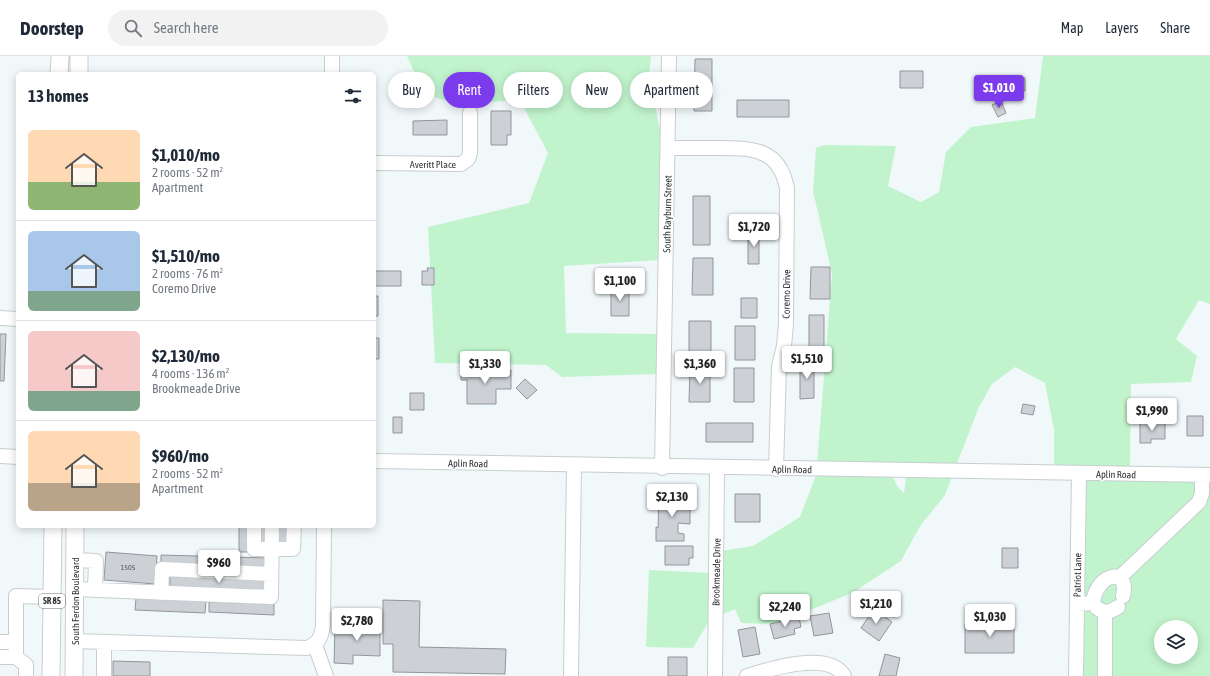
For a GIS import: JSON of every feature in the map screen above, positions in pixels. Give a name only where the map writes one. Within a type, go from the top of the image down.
[{"type":"main road","points":[[60,56],[60,72]]},
{"type":"main road","points":[[79,56],[79,72]]},
{"type":"main road","name":"SR 85","points":[[52,676],[53,528]]},
{"type":"main road","name":"South Ferdon Boulevard","points":[[74,676],[75,528]]},
{"type":"street","points":[[332,56],[332,72]]},
{"type":"street","name":"South Rayburn Street","points":[[662,468],[669,56]]},
{"type":"street","name":"Averitt Place","points":[[376,163],[451,165],[464,163],[468,159],[470,153],[470,113]]},
{"type":"street","name":"Coremo Drive","points":[[668,148],[753,149],[772,158],[778,164],[785,178],[787,188],[786,324],[784,346],[779,366],[776,469]]},
{"type":"street","points":[[0,318],[16,319]]},
{"type":"street","points":[[0,456],[16,457]]},
{"type":"street","name":"Aplin Road","points":[[376,461],[662,468],[1206,475]]},
{"type":"street","points":[[571,676],[574,466]]},
{"type":"street","name":"Brookmeade Drive","points":[[715,676],[717,468]]},
{"type":"street","name":"Patriot Lane","points":[[1076,676],[1079,473]]},
{"type":"street","points":[[1119,578],[1199,502],[1206,475]]},
{"type":"street","points":[[254,528],[254,549],[271,549],[293,549],[294,528]]},
{"type":"street","points":[[75,589],[271,597],[272,528]]},
{"type":"street","points":[[75,641],[311,647],[321,636],[323,626],[324,528]]},
{"type":"street","points":[[75,560],[96,561],[95,590]]},
{"type":"street","points":[[162,593],[162,570],[271,574]]},
{"type":"street","points":[[1093,603],[1098,587],[1104,580],[1111,576],[1119,578],[1125,587],[1116,605],[1105,676]]},
{"type":"street","points":[[16,657],[16,596],[52,597]]},
{"type":"street","points":[[1077,604],[1093,603]]},
{"type":"street","points":[[1093,603],[1098,610],[1116,605]]},
{"type":"street","points":[[0,642],[16,642]]},
{"type":"street","points":[[104,642],[104,676]]},
{"type":"street","points":[[311,647],[326,676]]},
{"type":"street","points":[[0,657],[16,657],[26,665],[26,676]]},
{"type":"street","points":[[747,676],[797,664],[828,664],[840,670],[844,676]]},
{"type":"green space","points":[[407,56],[651,56],[649,72],[630,72],[630,108],[656,108],[661,135],[660,260],[564,266],[566,333],[658,334],[657,374],[562,377],[546,365],[435,363],[428,227],[529,203],[548,153],[524,108],[563,108],[563,72],[503,72],[503,101],[495,102],[495,72],[443,72],[443,100],[435,97],[435,72],[415,72]]},
{"type":"green space","points":[[1043,56],[1210,56],[1210,304],[1199,300],[1176,339],[1197,356],[1191,382],[1131,384],[1130,468],[1054,467],[1054,430],[1045,383],[1015,367],[992,384],[979,407],[956,466],[817,464],[832,274],[813,191],[816,148],[824,145],[896,146],[888,186],[921,202],[939,192],[946,152],[971,127],[1035,118]]},
{"type":"green space","points":[[816,475],[893,477],[897,486],[904,493],[906,477],[952,477],[945,495],[920,526],[901,561],[852,593],[776,624],[741,623],[735,609],[721,615],[721,551],[753,546],[800,517]]},
{"type":"green space","points":[[1084,479],[1210,481],[1210,676],[1081,676]]},
{"type":"green space","points":[[649,570],[711,573],[709,621],[693,648],[646,647]]},
{"type":"building","points":[[695,59],[712,59],[712,72],[695,72]]},
{"type":"building","points":[[900,71],[923,71],[923,88],[900,88]]},
{"type":"building","points":[[996,78],[1025,78],[1025,91],[996,91]]},
{"type":"building","points":[[737,100],[789,100],[789,117],[737,117]]},
{"type":"building","points":[[1001,101],[1006,113],[998,117],[992,105]]},
{"type":"building","points":[[694,108],[712,108],[712,111],[694,111]]},
{"type":"building","points":[[491,111],[511,111],[511,135],[507,135],[507,145],[491,145]]},
{"type":"building","points":[[447,120],[447,135],[413,135],[413,121]]},
{"type":"building","points":[[693,196],[710,196],[710,245],[693,245]]},
{"type":"building","points":[[748,233],[759,233],[759,264],[748,264]]},
{"type":"building","points":[[693,258],[713,258],[713,295],[692,295]]},
{"type":"building","points":[[811,267],[830,267],[830,299],[810,299]]},
{"type":"building","points":[[427,268],[434,268],[434,285],[422,285],[422,271],[428,271]]},
{"type":"building","points":[[376,271],[401,271],[401,286],[376,286]]},
{"type":"building","points":[[611,288],[629,288],[629,316],[611,316]]},
{"type":"building","points":[[376,296],[378,296],[378,316],[376,316]]},
{"type":"building","points":[[741,298],[757,298],[757,318],[741,318]]},
{"type":"building","points":[[809,315],[824,315],[824,350],[809,350]]},
{"type":"building","points":[[689,321],[711,321],[711,355],[689,355]]},
{"type":"building","points":[[735,326],[755,326],[755,360],[735,360]]},
{"type":"building","points":[[0,334],[6,334],[4,381],[0,381]]},
{"type":"building","points":[[376,338],[379,338],[379,359],[376,359]]},
{"type":"building","points":[[800,362],[814,362],[814,398],[800,399]]},
{"type":"building","points":[[690,368],[710,369],[710,402],[689,402]]},
{"type":"building","points":[[734,368],[754,368],[754,402],[734,402]]},
{"type":"building","points":[[461,370],[511,370],[511,389],[496,389],[496,404],[467,404],[467,380],[461,380]]},
{"type":"building","points":[[525,379],[537,390],[527,399],[516,388]]},
{"type":"building","points":[[410,393],[424,393],[424,410],[410,410]]},
{"type":"building","points":[[1023,404],[1035,406],[1033,415],[1021,413]]},
{"type":"building","points":[[1187,416],[1203,416],[1203,436],[1187,436]]},
{"type":"building","points":[[393,417],[402,417],[402,433],[393,433]]},
{"type":"building","points":[[706,423],[753,423],[753,442],[706,442]]},
{"type":"building","points":[[1140,423],[1165,423],[1165,439],[1151,439],[1151,443],[1140,443]]},
{"type":"building","points":[[735,494],[760,494],[760,522],[735,522]]},
{"type":"building","points":[[659,495],[686,496],[685,509],[690,509],[690,524],[678,523],[678,533],[684,534],[684,541],[656,541]]},
{"type":"building","points":[[239,528],[250,528],[250,552],[239,552]]},
{"type":"building","points":[[258,528],[268,528],[269,544],[258,544]]},
{"type":"building","points":[[277,528],[291,528],[291,543],[277,543]]},
{"type":"building","points":[[665,546],[693,546],[693,558],[689,558],[689,565],[665,565]]},
{"type":"building","points":[[1002,548],[1018,548],[1018,568],[1002,568]]},
{"type":"building","points":[[106,552],[157,556],[155,584],[104,580]]},
{"type":"building","points":[[161,555],[267,558],[266,569],[161,566]]},
{"type":"building","points":[[170,576],[268,579],[268,593],[170,590]]},
{"type":"building","points":[[136,598],[206,601],[205,613],[135,610]]},
{"type":"building","points":[[383,600],[420,601],[419,647],[506,649],[505,674],[393,672],[393,644],[383,644]]},
{"type":"building","points":[[209,602],[274,604],[274,615],[209,612]]},
{"type":"building","points":[[874,609],[892,622],[879,641],[861,628]]},
{"type":"building","points":[[829,613],[833,633],[814,636],[810,616]]},
{"type":"building","points":[[799,617],[801,627],[794,629],[795,634],[774,639],[770,624]]},
{"type":"building","points":[[364,621],[380,622],[380,656],[353,655],[353,664],[334,663],[335,626],[364,627]]},
{"type":"building","points":[[965,624],[1014,624],[1014,653],[965,653]]},
{"type":"building","points":[[755,627],[760,654],[743,657],[738,630]]},
{"type":"building","points":[[885,654],[900,658],[896,676],[879,676]]},
{"type":"building","points":[[668,657],[687,657],[687,676],[668,676]]},
{"type":"building","points":[[113,661],[150,662],[150,676],[113,676]]}]
